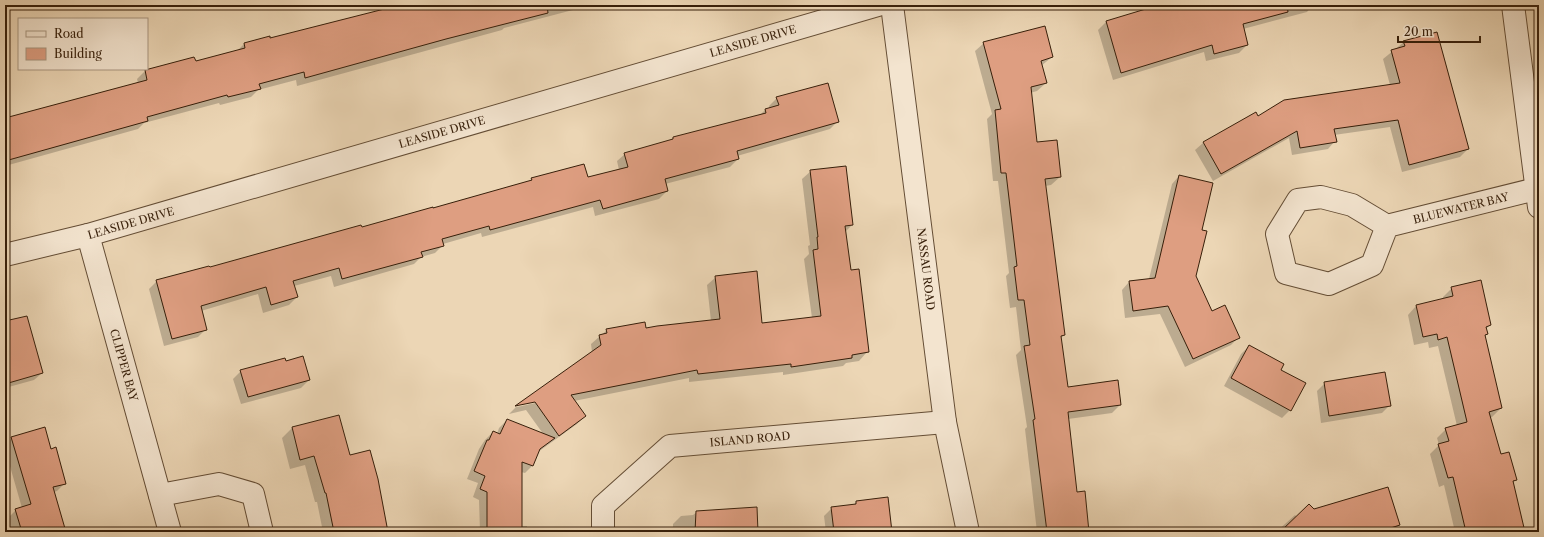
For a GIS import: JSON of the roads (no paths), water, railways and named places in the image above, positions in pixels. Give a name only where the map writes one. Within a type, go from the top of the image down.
[{"type":"street","name":"LEASIDE DRIVE","points":[[5,255],[88,235],[878,5]]},
{"type":"street","name":"NASSAU ROAD","points":[[892,5],[945,422],[968,532]]},
{"type":"street","points":[[1513,5],[1537,198]]},
{"type":"street","points":[[1321,197],[1352,205],[1386,226],[1372,265],[1329,284],[1286,273],[1277,234],[1298,200],[1321,197]]},
{"type":"street","name":"BLUEWATER BAY","points":[[1386,226],[1537,198]]},
{"type":"street","name":"CLIPPER BAY","points":[[88,235],[170,532]]},
{"type":"street","name":"ISLAND ROAD","points":[[603,532],[602,506],[670,446],[945,422]]},
{"type":"street","points":[[160,495],[219,484],[254,494],[262,532]]}]
